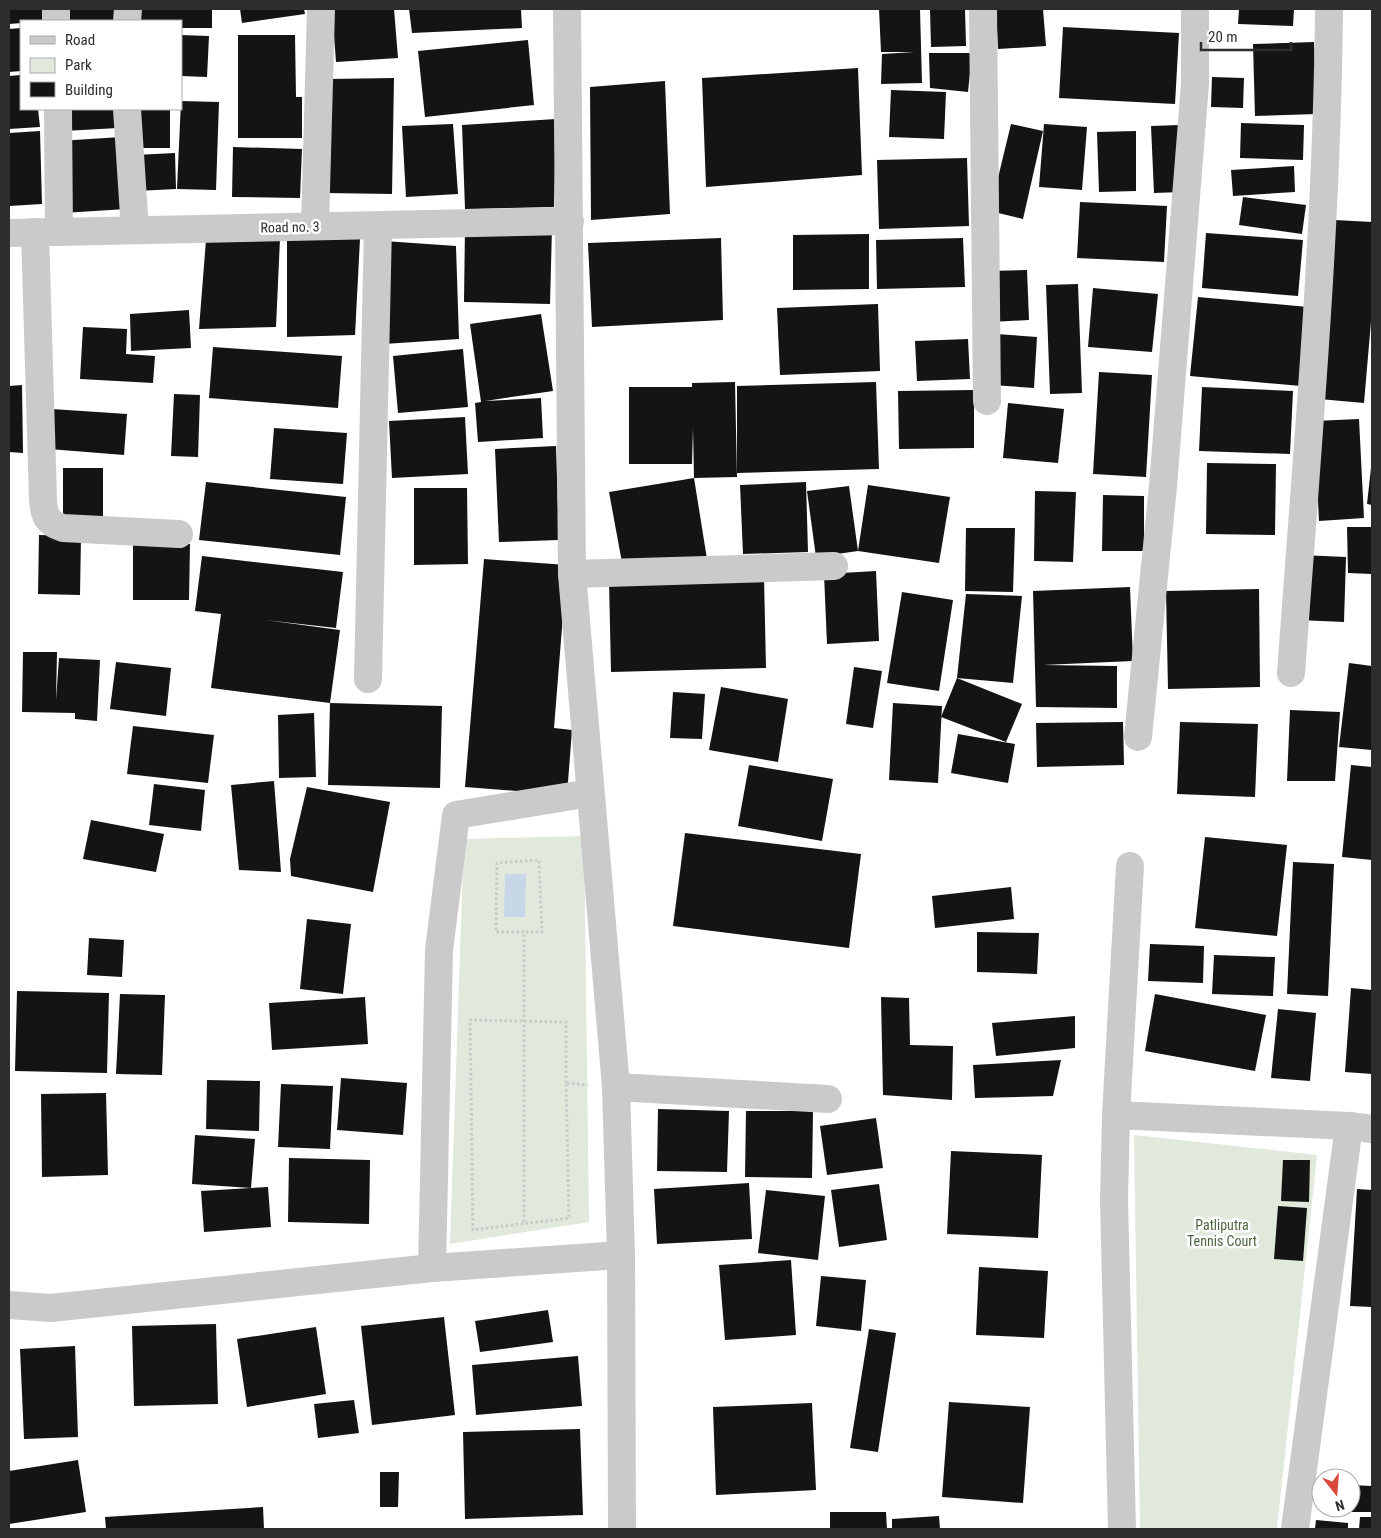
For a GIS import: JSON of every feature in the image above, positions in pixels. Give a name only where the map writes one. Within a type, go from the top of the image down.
[{"type":"street","points":[[315,226],[321,9]]},
{"type":"street","points":[[567,9],[572,574],[616,1087],[621,1255],[622,1529]]},
{"type":"street","points":[[983,9],[987,402]]},
{"type":"street","points":[[1138,737],[1163,486],[1194,103],[1195,9]]},
{"type":"street","points":[[1291,673],[1320,257],[1328,116],[1329,9]]},
{"type":"street","points":[[58,110],[34,232],[43,500],[46,520],[52,525],[63,528],[179,534]]},
{"type":"street","points":[[127,110],[135,230]]},
{"type":"street","name":"Road no. 3","points":[[34,232],[570,221]]},
{"type":"street","points":[[368,679],[378,226]]},
{"type":"street","points":[[572,574],[834,566]]},
{"type":"street","points":[[432,1268],[439,950],[456,815],[590,793]]},
{"type":"street","points":[[1122,1529],[1114,1200],[1116,1115],[1130,866]]},
{"type":"street","points":[[616,1087],[828,1099]]},
{"type":"street","points":[[1116,1115],[1361,1127],[1295,1529]]},
{"type":"street","points":[[9,1306],[51,1308],[432,1268],[621,1255]]},
{"type":"path","points":[[539,860],[542,932],[524,932],[496,932],[497,863],[539,860]]},
{"type":"path","points":[[524,932],[524,1222]]},
{"type":"path","points":[[470,1020],[525,1021],[566,1022],[570,1218],[524,1222],[474,1230],[470,1020]]},
{"type":"path","points":[[566,1083],[616,1087]]},
{"type":"green space","points":[[584,836],[589,1222],[450,1244],[464,839]]},
{"type":"green space","name":"Patliputra Tennis Court","points":[[1134,1135],[1317,1155],[1277,1529],[1140,1529]]},
{"type":"water","points":[[505,874],[526,874],[525,917],[504,917]]},
{"type":"building","points":[[9,9],[46,9],[47,20],[20,20],[20,23],[9,24]]},
{"type":"building","points":[[63,9],[119,9],[118,20],[62,20]]},
{"type":"building","points":[[137,9],[212,9],[212,28],[182,28],[182,20],[137,20]]},
{"type":"building","points":[[240,9],[304,9],[305,14],[242,23]]},
{"type":"building","points":[[332,9],[394,9],[398,58],[336,62]]},
{"type":"building","points":[[409,9],[521,9],[522,28],[412,33]]},
{"type":"building","points":[[879,9],[920,9],[922,83],[881,84],[882,54],[914,52],[881,52]]},
{"type":"building","points":[[930,9],[965,9],[966,46],[931,47]]},
{"type":"building","points":[[996,9],[1043,9],[1046,46],[998,49]]},
{"type":"building","points":[[1239,9],[1294,9],[1293,26],[1238,24]]},
{"type":"building","points":[[1063,27],[1179,33],[1175,104],[1059,98]]},
{"type":"building","points":[[20,28],[20,71],[9,72],[9,29]]},
{"type":"building","points":[[182,35],[209,36],[207,77],[182,76]]},
{"type":"building","points":[[238,35],[295,35],[296,97],[302,97],[302,138],[238,138]]},
{"type":"building","points":[[528,40],[534,105],[425,117],[418,51]]},
{"type":"building","points":[[1314,42],[1317,114],[1255,116],[1253,44]]},
{"type":"building","points":[[929,53],[972,53],[968,92],[930,88]]},
{"type":"building","points":[[858,68],[862,175],[706,187],[702,78]]},
{"type":"building","points":[[20,75],[20,110],[38,110],[40,127],[9,129],[9,76]]},
{"type":"building","points":[[1212,77],[1244,78],[1243,108],[1211,107]]},
{"type":"building","points":[[394,78],[392,194],[326,193],[328,79]]},
{"type":"building","points":[[665,81],[670,214],[591,220],[590,87]]},
{"type":"building","points":[[891,90],[946,92],[944,139],[889,137]]},
{"type":"building","points":[[182,101],[219,102],[216,190],[177,189]]},
{"type":"building","points":[[62,110],[116,110],[118,128],[64,131]]},
{"type":"building","points":[[131,110],[170,110],[170,148],[131,148]]},
{"type":"building","points":[[556,119],[554,207],[465,209],[462,125]]},
{"type":"building","points":[[1241,123],[1304,125],[1303,160],[1240,158]]},
{"type":"building","points":[[453,124],[458,194],[406,197],[402,126]]},
{"type":"building","points":[[1011,124],[1043,131],[1023,219],[990,211]]},
{"type":"building","points":[[1044,124],[1087,127],[1082,190],[1039,187]]},
{"type":"building","points":[[1179,125],[1182,192],[1154,193],[1151,126]]},
{"type":"building","points":[[40,131],[42,204],[9,206],[9,133]]},
{"type":"building","points":[[1136,131],[1136,191],[1099,192],[1097,132]]},
{"type":"building","points":[[121,137],[126,209],[63,213],[59,141]]},
{"type":"building","points":[[233,147],[302,149],[300,198],[232,197]]},
{"type":"building","points":[[175,153],[176,189],[137,191],[135,155]]},
{"type":"building","points":[[967,158],[969,226],[879,229],[877,160]]},
{"type":"building","points":[[1294,166],[1295,192],[1233,196],[1231,170]]},
{"type":"building","points":[[1243,197],[1306,205],[1302,234],[1239,225]]},
{"type":"building","points":[[1080,202],[1167,206],[1164,262],[1077,258]]},
{"type":"building","points":[[1335,220],[1372,222],[1372,310],[1364,403],[1319,399]]},
{"type":"building","points":[[465,227],[552,228],[550,304],[464,302]]},
{"type":"building","points":[[1206,233],[1303,240],[1298,296],[1202,288]]},
{"type":"building","points":[[869,234],[869,289],[793,290],[793,235]]},
{"type":"building","points":[[721,238],[723,320],[592,327],[588,243]]},
{"type":"building","points":[[963,238],[965,287],[877,289],[876,240]]},
{"type":"building","points":[[280,239],[276,327],[199,329],[206,240]]},
{"type":"building","points":[[287,239],[360,239],[355,335],[287,337]]},
{"type":"building","points":[[384,241],[456,246],[459,339],[384,344]]},
{"type":"building","points":[[1027,270],[1029,320],[991,322],[989,271]]},
{"type":"building","points":[[1078,284],[1082,393],[1050,394],[1046,285]]},
{"type":"building","points":[[1093,288],[1158,294],[1152,352],[1088,347]]},
{"type":"building","points":[[1198,297],[1308,307],[1301,386],[1190,376]]},
{"type":"building","points":[[878,304],[880,371],[780,375],[777,308]]},
{"type":"building","points":[[189,310],[191,348],[131,351],[130,314]]},
{"type":"building","points":[[541,314],[553,391],[485,401],[541,398],[543,438],[478,442],[475,403],[481,402],[470,324]]},
{"type":"building","points":[[83,327],[127,329],[126,354],[155,356],[153,383],[80,379]]},
{"type":"building","points":[[996,334],[1037,337],[1034,388],[992,385]]},
{"type":"building","points":[[968,339],[970,379],[917,381],[915,341]]},
{"type":"building","points":[[213,347],[342,356],[338,408],[209,398]]},
{"type":"building","points":[[463,349],[468,407],[398,413],[393,356]]},
{"type":"building","points":[[1099,372],[1152,375],[1146,477],[1093,474]]},
{"type":"building","points":[[735,382],[737,477],[694,478],[693,428],[692,464],[629,464],[629,387],[692,387],[692,383]]},
{"type":"building","points":[[876,382],[879,469],[737,473],[737,386]]},
{"type":"building","points":[[22,385],[23,453],[9,452],[9,386]]},
{"type":"building","points":[[1202,387],[1293,391],[1290,454],[1199,451]]},
{"type":"building","points":[[974,390],[974,448],[899,449],[898,391]]},
{"type":"building","points":[[174,394],[200,395],[198,457],[171,456]]},
{"type":"building","points":[[1008,403],[1064,409],[1058,463],[1003,458]]},
{"type":"building","points":[[52,409],[127,414],[124,455],[49,449]]},
{"type":"building","points":[[465,417],[468,474],[392,478],[389,421]]},
{"type":"building","points":[[1359,419],[1364,518],[1319,521],[1314,421]]},
{"type":"building","points":[[274,428],[347,433],[343,484],[270,479]]},
{"type":"building","points":[[556,446],[559,540],[499,542],[495,449]]},
{"type":"building","points":[[1207,463],[1276,464],[1275,535],[1206,534]]},
{"type":"building","points":[[63,468],[103,468],[103,519],[63,520]]},
{"type":"building","points":[[1372,469],[1372,505],[1367,504]]},
{"type":"building","points":[[694,478],[707,559],[623,568],[609,492]]},
{"type":"building","points":[[206,482],[346,497],[340,555],[199,540]]},
{"type":"building","points":[[806,482],[808,552],[743,554],[740,485]]},
{"type":"building","points":[[868,485],[950,497],[939,563],[858,551]]},
{"type":"building","points":[[849,486],[858,551],[816,557],[807,491]]},
{"type":"building","points":[[414,488],[467,488],[468,564],[414,565]]},
{"type":"building","points":[[1035,491],[1076,492],[1073,562],[1034,561]]},
{"type":"building","points":[[1103,495],[1144,496],[1144,551],[1102,551]]},
{"type":"building","points":[[1347,527],[1372,527],[1372,574],[1348,573]]},
{"type":"building","points":[[966,528],[1015,528],[1013,592],[965,591]]},
{"type":"building","points":[[39,535],[81,536],[80,595],[38,594]]},
{"type":"building","points":[[133,544],[190,544],[189,600],[133,600]]},
{"type":"building","points":[[1301,555],[1346,557],[1344,622],[1298,620]]},
{"type":"building","points":[[202,556],[343,572],[336,628],[265,620],[340,630],[330,703],[211,688],[221,614],[195,611]]},
{"type":"building","points":[[484,559],[567,565],[554,728],[572,730],[567,795],[465,787]]},
{"type":"building","points":[[876,571],[879,641],[827,644],[824,574]]},
{"type":"building","points":[[764,577],[766,668],[611,672],[609,581]]},
{"type":"building","points":[[1130,587],[1133,661],[1043,665],[1117,666],[1117,708],[1036,707],[1033,591]]},
{"type":"building","points":[[1259,589],[1260,687],[1168,689],[1166,591]]},
{"type":"building","points":[[902,592],[953,600],[939,691],[887,683]]},
{"type":"building","points":[[966,594],[1022,596],[1013,683],[957,678]]},
{"type":"building","points":[[23,652],[57,652],[56,700],[59,658],[100,660],[97,721],[75,719],[75,713],[22,712]]},
{"type":"building","points":[[116,662],[171,668],[166,716],[110,709]]},
{"type":"building","points":[[1349,663],[1372,666],[1372,750],[1339,747]]},
{"type":"building","points":[[854,667],[882,671],[873,728],[846,724]]},
{"type":"building","points":[[957,678],[1022,704],[1006,742],[941,717]]},
{"type":"building","points":[[721,687],[788,699],[778,762],[709,750]]},
{"type":"building","points":[[673,692],[705,694],[702,739],[670,738]]},
{"type":"building","points":[[330,703],[442,706],[440,788],[328,785]]},
{"type":"building","points":[[893,703],[942,706],[938,783],[889,780]]},
{"type":"building","points":[[1290,710],[1340,712],[1335,781],[1287,781]]},
{"type":"building","points":[[314,713],[316,777],[279,778],[278,715]]},
{"type":"building","points":[[1123,722],[1124,765],[1037,767],[1036,723]]},
{"type":"building","points":[[1180,722],[1258,724],[1255,797],[1177,794]]},
{"type":"building","points":[[133,726],[214,735],[208,783],[127,774]]},
{"type":"building","points":[[958,734],[1015,744],[1008,783],[951,773]]},
{"type":"building","points":[[749,765],[833,779],[822,841],[738,826]]},
{"type":"building","points":[[1351,765],[1372,767],[1372,860],[1342,857]]},
{"type":"building","points":[[274,781],[281,872],[239,870],[231,785]]},
{"type":"building","points":[[154,784],[205,790],[201,831],[149,825]]},
{"type":"building","points":[[307,787],[390,802],[373,892],[291,876],[290,859]]},
{"type":"building","points":[[91,820],[164,834],[156,872],[83,859]]},
{"type":"building","points":[[685,833],[861,854],[849,948],[673,926]]},
{"type":"building","points":[[1205,837],[1287,845],[1277,936],[1195,928]]},
{"type":"building","points":[[1293,862],[1334,864],[1328,996],[1287,994]]},
{"type":"building","points":[[1011,887],[1014,919],[935,928],[932,896]]},
{"type":"building","points":[[307,919],[351,924],[343,994],[300,989]]},
{"type":"building","points":[[977,932],[1039,933],[1037,974],[977,972]]},
{"type":"building","points":[[89,938],[124,940],[122,977],[87,975]]},
{"type":"building","points":[[1150,944],[1204,946],[1203,983],[1148,981]]},
{"type":"building","points":[[1214,955],[1275,957],[1273,996],[1212,994]]},
{"type":"building","points":[[1351,988],[1372,990],[1372,1074],[1345,1072]]},
{"type":"building","points":[[17,991],[109,993],[107,1073],[15,1071]]},
{"type":"building","points":[[120,994],[165,995],[162,1075],[116,1074]]},
{"type":"building","points":[[1155,994],[1266,1015],[1255,1071],[1145,1051]]},
{"type":"building","points":[[365,997],[368,1044],[272,1050],[269,1003]]},
{"type":"building","points":[[881,997],[909,998],[910,1045],[953,1046],[952,1100],[883,1095]]},
{"type":"building","points":[[1278,1009],[1316,1013],[1310,1081],[1271,1078]]},
{"type":"building","points":[[1075,1016],[1075,1048],[996,1056],[992,1023]]},
{"type":"building","points":[[1061,1060],[1053,1096],[975,1098],[973,1065]]},
{"type":"building","points":[[341,1078],[407,1083],[403,1135],[337,1130]]},
{"type":"building","points":[[207,1080],[260,1081],[259,1131],[206,1129]]},
{"type":"building","points":[[281,1084],[333,1086],[330,1149],[278,1147]]},
{"type":"building","points":[[106,1093],[108,1175],[42,1177],[41,1094]]},
{"type":"building","points":[[658,1109],[729,1111],[727,1172],[657,1171]]},
{"type":"building","points":[[746,1111],[813,1111],[812,1178],[745,1177]]},
{"type":"building","points":[[876,1118],[883,1168],[827,1175],[820,1126]]},
{"type":"building","points":[[195,1135],[255,1139],[251,1188],[192,1184]]},
{"type":"building","points":[[951,1151],[1042,1155],[1038,1238],[947,1234]]},
{"type":"building","points":[[289,1158],[370,1160],[369,1224],[288,1222]]},
{"type":"building","points":[[1283,1160],[1310,1160],[1309,1202],[1281,1201]]},
{"type":"building","points":[[749,1183],[752,1239],[657,1244],[654,1189]]},
{"type":"building","points":[[879,1184],[887,1240],[839,1247],[831,1190]]},
{"type":"building","points":[[268,1187],[271,1227],[204,1232],[201,1191]]},
{"type":"building","points":[[1357,1189],[1372,1190],[1372,1307],[1350,1306]]},
{"type":"building","points":[[766,1190],[825,1196],[818,1260],[758,1253]]},
{"type":"building","points":[[1278,1206],[1307,1208],[1303,1261],[1274,1259]]},
{"type":"building","points":[[791,1260],[796,1335],[725,1340],[719,1265]]},
{"type":"building","points":[[979,1267],[1048,1271],[1044,1338],[976,1335]]},
{"type":"building","points":[[821,1276],[866,1280],[861,1331],[816,1326]]},
{"type":"building","points":[[548,1310],[553,1342],[480,1352],[475,1321]]},
{"type":"building","points":[[444,1317],[455,1415],[372,1425],[361,1326]]},
{"type":"building","points":[[216,1324],[218,1404],[134,1406],[132,1326]]},
{"type":"building","points":[[316,1327],[326,1394],[247,1407],[237,1339]]},
{"type":"building","points":[[869,1329],[896,1333],[878,1452],[850,1448]]},
{"type":"building","points":[[75,1346],[78,1437],[24,1439],[20,1349]]},
{"type":"building","points":[[578,1356],[582,1406],[476,1415],[472,1365]]},
{"type":"building","points":[[354,1400],[359,1433],[318,1438],[314,1404]]},
{"type":"building","points":[[949,1402],[1030,1407],[1023,1503],[942,1497]]},
{"type":"building","points":[[812,1403],[816,1490],[716,1495],[713,1407]]},
{"type":"building","points":[[580,1429],[583,1515],[465,1519],[463,1432]]},
{"type":"building","points":[[78,1460],[86,1512],[9,1524],[9,1471]]},
{"type":"building","points":[[380,1472],[399,1472],[398,1507],[380,1507]]},
{"type":"building","points":[[1361,1485],[1372,1486],[1372,1512],[1361,1512]]},
{"type":"building","points":[[263,1507],[264,1529],[106,1529],[105,1517]]},
{"type":"building","points":[[830,1512],[886,1512],[887,1529],[830,1529]]},
{"type":"building","points":[[939,1516],[940,1529],[892,1529],[892,1519]]},
{"type":"building","points":[[1361,1517],[1372,1517],[1372,1529],[1359,1529]]},
{"type":"building","points":[[1316,1520],[1348,1523],[1348,1529],[1315,1529]]}]
